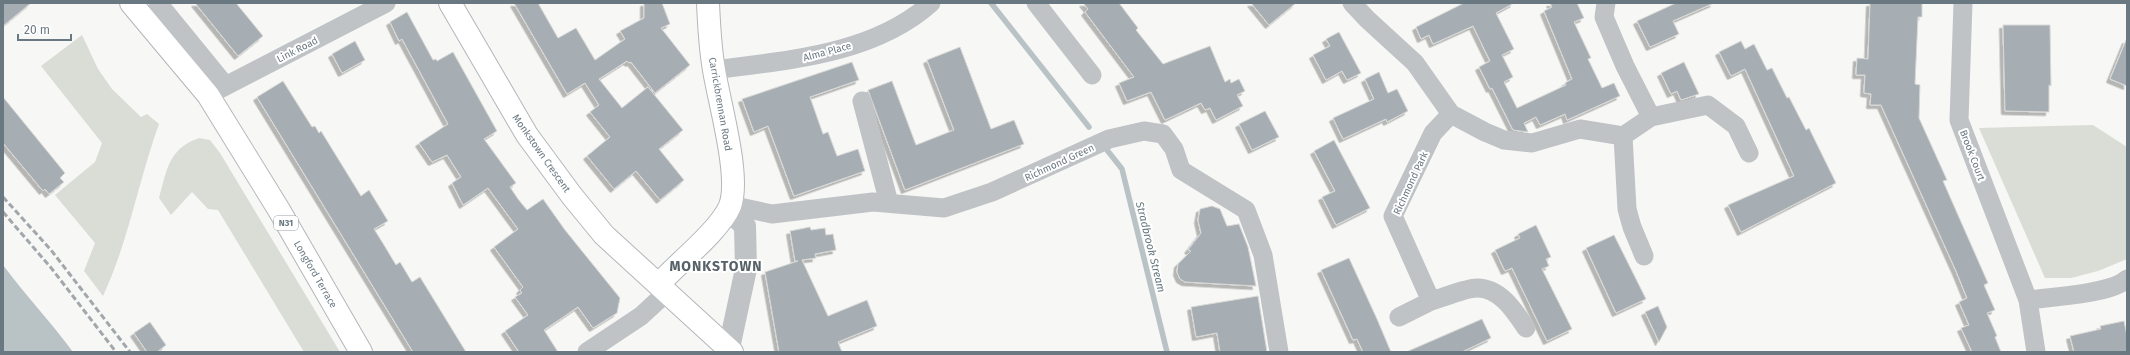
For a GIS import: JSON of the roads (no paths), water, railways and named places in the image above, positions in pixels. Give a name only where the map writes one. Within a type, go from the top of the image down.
[{"type":"main road","name":"N31","points":[[131,3],[216,90]]},
{"type":"main road","name":"Monkstown Crescent","points":[[450,3],[527,135],[604,235],[730,350]]},
{"type":"main road","name":"Carrickbrennan Road","points":[[663,288],[721,221],[730,204],[733,185],[730,157],[714,70],[708,3]]},
{"type":"main road","name":"Longford Terrace","points":[[216,90],[279,210],[361,352]]},
{"type":"street","name":"Longford Terrace","points":[[158,3],[216,90]]},
{"type":"street","name":"Link Road","points":[[216,90],[386,3]]},
{"type":"street","name":"Alma Place","points":[[714,70],[801,58],[856,44],[888,32],[931,3]]},
{"type":"street","points":[[1036,3],[1092,75]]},
{"type":"street","points":[[1352,3],[1367,19],[1416,63],[1451,114],[1504,140],[1532,144],[1580,129],[1623,136],[1651,117],[1708,105],[1736,126],[1750,153]]},
{"type":"street","points":[[1606,3],[1604,17],[1625,66],[1651,117]]},
{"type":"street","name":"Brook Court","points":[[1963,3],[1959,120],[2028,300],[2036,352]]},
{"type":"street","points":[[862,101],[889,203]]},
{"type":"street","name":"Richmond Park","points":[[1431,301],[1393,216],[1434,132],[1451,114]]},
{"type":"street","name":"Richmond Green","points":[[730,204],[772,214],[873,202],[944,208],[992,192],[1109,139],[1144,130],[1163,134],[1174,149],[1181,170],[1246,210],[1263,256],[1279,352]]},
{"type":"street","points":[[1623,136],[1627,209],[1632,227],[1644,256]]},
{"type":"street","points":[[730,204],[738,219],[744,226],[746,261],[743,287],[730,350]]},
{"type":"street","points":[[2028,300],[2099,290],[2124,282],[2127,279]]},
{"type":"street","points":[[587,352],[641,316],[663,288]]},
{"type":"street","points":[[1398,317],[1431,301],[1476,288],[1494,291],[1513,308],[1526,328]]},
{"type":"waterway","name":"Stradbrook Stream","points":[[991,3],[1089,127]]},
{"type":"waterway","name":"Stradbrook Stream","points":[[1107,150],[1122,169],[1167,352]]},
{"type":"railway","points":[[3,197],[51,250],[130,352]]},
{"type":"railway","points":[[3,212],[52,269],[116,352]]},
{"type":"district","name":"MONKSTOWN","points":[[716,266]]}]
